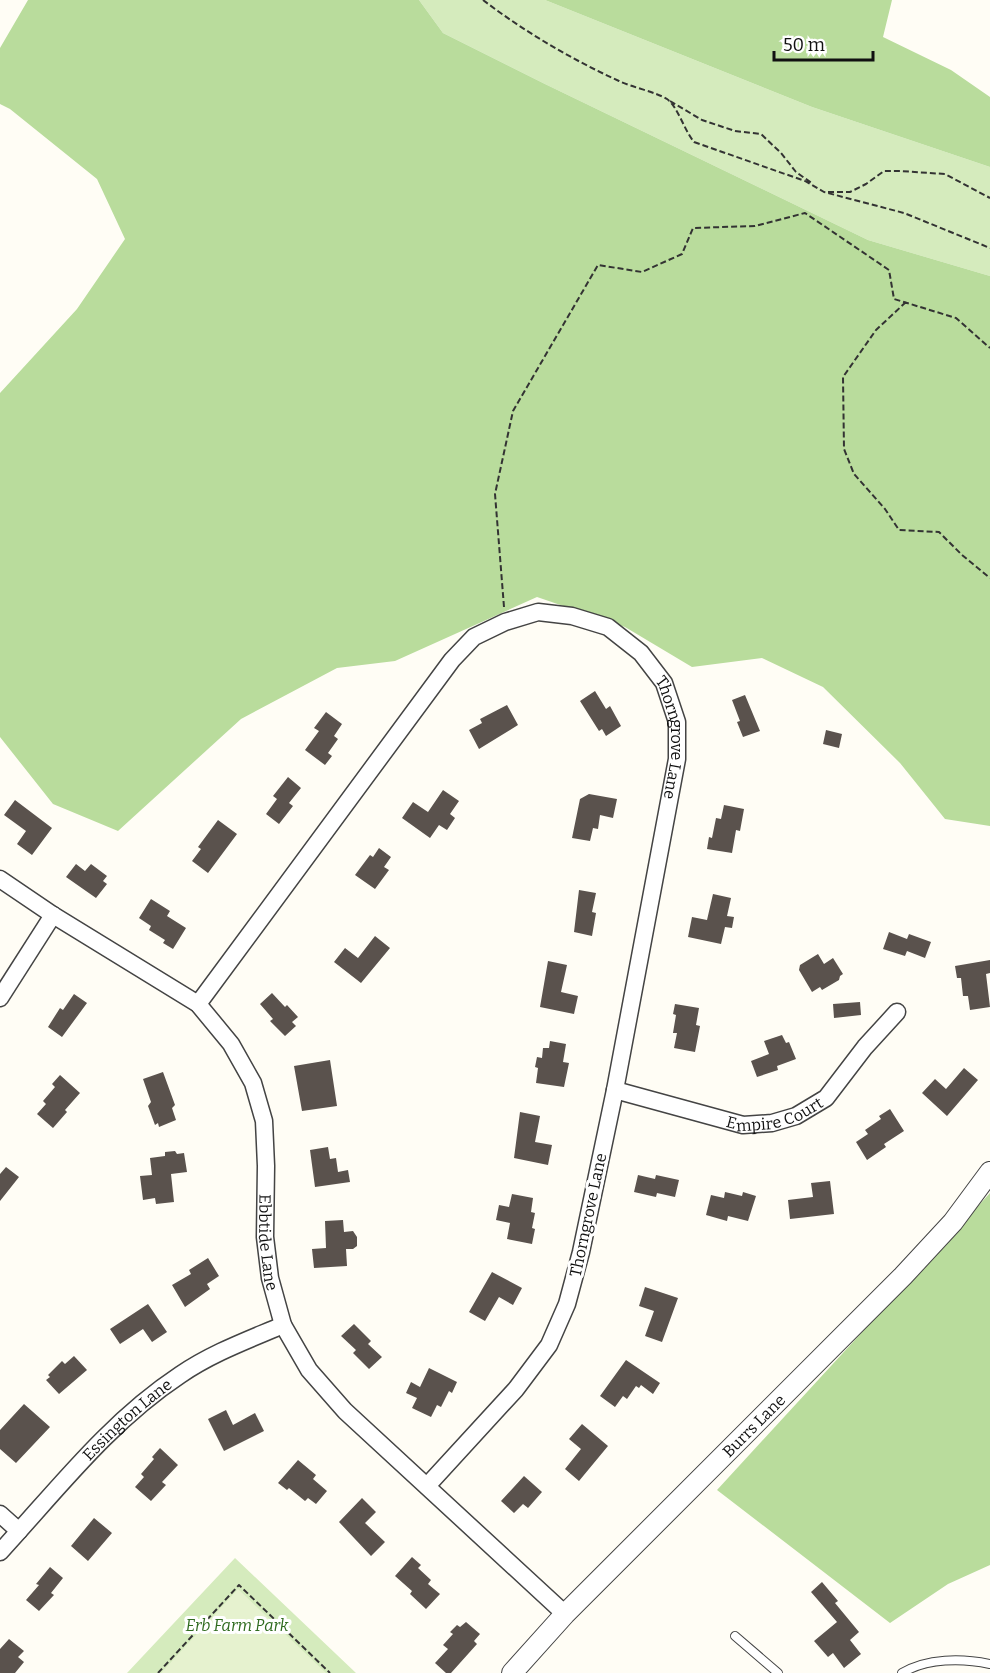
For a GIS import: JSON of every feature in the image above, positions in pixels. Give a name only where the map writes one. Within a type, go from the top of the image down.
[{"type":"street","name":"Thorngrove Lane","points":[[198,1004],[452,660],[474,637],[505,622],[538,612],[572,616],[608,627],[640,653],[664,683],[677,722],[677,759],[615,1090],[576,1273],[567,1304],[549,1345],[516,1389],[427,1485]]},
{"type":"street","name":"Ebbtide Lane","points":[[0,879],[53,915],[198,1004],[231,1044],[253,1083],[264,1121],[265,1237],[270,1278],[283,1325],[309,1370],[345,1411],[566,1614]]},
{"type":"street","points":[[0,999],[53,915]]},
{"type":"street","name":"Empire Court","points":[[615,1090],[743,1125],[772,1123],[796,1116],[826,1098],[865,1047],[897,1012]]},
{"type":"street","name":"Burrs Lane","points":[[512,1673],[566,1614],[903,1276],[953,1222],[990,1172]]},
{"type":"street","name":"Essington Lane","points":[[0,1552],[102,1439],[142,1403],[181,1374],[224,1349],[283,1325]]},
{"type":"street","points":[[0,1514],[19,1531]]},
{"type":"lane","points":[[735,1635],[778,1673]]},
{"type":"lane","points":[[902,1673],[938,1662],[970,1660],[990,1664]]},
{"type":"path","points":[[483,0],[541,40],[620,82],[667,99],[702,120],[735,131],[761,134],[781,153],[796,172],[824,192],[850,192],[884,171],[900,171],[945,174],[990,198]]},
{"type":"path","points":[[667,99],[678,113],[685,132],[694,142],[805,181],[824,192],[904,213],[990,248]]},
{"type":"path","points":[[505,622],[495,494],[513,411],[598,265],[642,272],[682,254],[693,228],[755,226],[805,213],[889,270],[894,299],[956,318],[990,348]]},
{"type":"path","points":[[906,302],[876,330],[843,377],[844,449],[854,474],[885,508],[899,530],[939,532],[990,578]]},
{"type":"path","points":[[158,1673],[239,1586],[330,1673]]},
{"type":"green space","points":[[28,0],[419,0],[443,33],[545,84],[868,240],[990,276],[990,826],[945,819],[900,763],[823,687],[762,658],[692,667],[625,627],[537,597],[395,661],[337,668],[241,719],[118,831],[53,804],[0,737],[0,393],[77,309],[125,239],[97,179],[10,109],[0,104],[0,48]]},
{"type":"green space","points":[[419,0],[545,0],[812,107],[990,167],[990,276],[868,240],[545,84],[443,33]]},
{"type":"green space","points":[[545,0],[892,0],[883,37],[951,70],[990,97],[990,167],[812,107]]},
{"type":"green space","points":[[990,1193],[990,1565],[948,1584],[890,1623],[717,1490]]},
{"type":"green space","name":"Erb Farm Park","points":[[235,1558],[356,1673],[127,1673]]},
{"type":"green space","points":[[238,1589],[326,1673],[161,1673]]},
{"type":"building","points":[[595,691],[606,709],[610,706],[621,726],[606,736],[602,729],[599,731],[580,701]]},
{"type":"building","points":[[745,695],[760,731],[743,737],[732,700]]},
{"type":"building","points":[[507,705],[518,725],[479,749],[469,730],[482,723],[480,719]]},
{"type":"building","points":[[326,712],[342,724],[334,736],[338,739],[328,753],[332,756],[325,765],[305,750],[319,731],[314,728]]},
{"type":"building","points":[[826,730],[842,734],[839,748],[823,744]]},
{"type":"building","points":[[288,777],[301,788],[289,803],[293,806],[279,824],[266,814],[277,799],[273,796]]},
{"type":"building","points":[[443,790],[459,801],[450,814],[455,818],[447,830],[439,825],[430,838],[402,818],[413,802],[428,812]]},
{"type":"building","points":[[589,794],[617,799],[613,818],[600,815],[598,829],[593,828],[590,841],[572,838],[580,799]]},
{"type":"building","points":[[15,800],[52,828],[32,855],[17,844],[26,831],[4,815]]},
{"type":"building","points":[[724,805],[744,809],[740,831],[736,830],[732,853],[707,849],[716,818],[721,819]]},
{"type":"building","points":[[218,820],[237,834],[208,873],[192,861],[201,849],[198,847]]},
{"type":"building","points":[[379,848],[391,857],[384,867],[389,870],[375,889],[355,875],[370,855],[373,857]]},
{"type":"building","points":[[76,864],[85,871],[91,864],[107,876],[103,881],[107,884],[96,898],[66,877]]},
{"type":"building","points":[[579,890],[596,893],[592,912],[596,913],[592,936],[574,932]]},
{"type":"building","points":[[713,894],[731,898],[727,916],[734,917],[732,928],[725,927],[721,944],[688,937],[692,917],[707,920]]},
{"type":"building","points":[[151,899],[170,911],[167,916],[186,928],[173,949],[163,943],[165,940],[149,930],[151,926],[139,918]]},
{"type":"building","points":[[889,932],[907,939],[909,934],[931,942],[925,958],[907,951],[905,956],[883,949]]},
{"type":"building","points":[[375,936],[390,948],[361,983],[334,962],[345,948],[358,958]]},
{"type":"building","points":[[818,954],[824,964],[833,958],[843,974],[839,980],[822,990],[820,987],[812,992],[799,970],[800,965]]},
{"type":"building","points":[[990,960],[990,973],[986,974],[990,1007],[970,1010],[968,996],[963,996],[961,978],[957,978],[955,966]]},
{"type":"building","points":[[548,961],[567,965],[561,992],[578,996],[574,1014],[540,1007]]},
{"type":"building","points":[[272,993],[298,1017],[292,1022],[296,1026],[285,1036],[270,1021],[273,1019],[260,1004]]},
{"type":"building","points":[[74,994],[87,1003],[62,1037],[48,1027],[60,1008],[63,1010]]},
{"type":"building","points":[[860,1002],[861,1015],[834,1018],[833,1004]]},
{"type":"building","points":[[675,1004],[699,1008],[696,1025],[700,1026],[695,1052],[674,1048],[677,1033],[673,1033]]},
{"type":"building","points":[[782,1035],[786,1043],[789,1042],[796,1059],[777,1066],[778,1070],[757,1077],[751,1061],[769,1054],[764,1041]]},
{"type":"building","points":[[550,1041],[566,1044],[563,1062],[569,1063],[564,1087],[536,1083],[537,1057],[542,1058],[543,1048],[549,1048]]},
{"type":"building","points":[[330,1060],[337,1106],[302,1111],[294,1066]]},
{"type":"building","points":[[964,1068],[978,1080],[947,1116],[922,1093],[935,1079],[946,1089]]},
{"type":"building","points":[[163,1072],[175,1105],[172,1108],[176,1120],[159,1127],[158,1123],[155,1125],[148,1106],[151,1102],[143,1079]]},
{"type":"building","points":[[60,1075],[80,1093],[53,1128],[37,1114],[46,1104],[43,1101],[55,1087],[52,1084]]},
{"type":"building","points":[[890,1109],[904,1131],[884,1144],[886,1147],[867,1160],[856,1142],[868,1134],[865,1130],[881,1119],[879,1116]]},
{"type":"building","points":[[520,1112],[540,1116],[535,1142],[552,1145],[548,1165],[514,1158]]},
{"type":"building","points":[[328,1147],[330,1159],[336,1158],[338,1172],[348,1170],[350,1182],[315,1187],[310,1150]]},
{"type":"building","points":[[175,1151],[177,1154],[184,1153],[187,1172],[171,1174],[174,1202],[156,1204],[155,1198],[143,1200],[140,1176],[152,1175],[150,1158],[165,1156],[165,1152]]},
{"type":"building","points":[[6,1167],[19,1177],[0,1201],[0,1174]]},
{"type":"building","points":[[638,1175],[655,1179],[656,1175],[679,1180],[675,1197],[657,1193],[656,1197],[634,1192]]},
{"type":"building","points":[[830,1181],[834,1214],[790,1219],[788,1200],[813,1197],[811,1183]]},
{"type":"building","points":[[725,1192],[742,1196],[743,1192],[756,1196],[748,1221],[728,1216],[727,1221],[706,1215],[711,1195],[724,1198]]},
{"type":"building","points":[[512,1194],[533,1198],[531,1212],[535,1213],[532,1228],[535,1229],[532,1244],[507,1239],[510,1223],[496,1220],[499,1205],[509,1207]]},
{"type":"building","points":[[343,1220],[344,1232],[353,1231],[357,1237],[357,1246],[353,1249],[346,1249],[347,1266],[314,1268],[312,1249],[326,1248],[325,1221]]},
{"type":"building","points":[[208,1258],[219,1276],[207,1284],[210,1289],[185,1307],[172,1285],[191,1274],[189,1270]]},
{"type":"building","points":[[492,1272],[522,1288],[513,1305],[499,1297],[485,1321],[469,1312]]},
{"type":"building","points":[[645,1287],[678,1298],[662,1342],[645,1336],[654,1311],[639,1306]]},
{"type":"building","points":[[148,1304],[167,1332],[152,1342],[143,1329],[120,1344],[110,1329]]},
{"type":"building","points":[[354,1324],[371,1341],[368,1344],[382,1357],[369,1369],[353,1353],[356,1350],[341,1336]]},
{"type":"building","points":[[74,1356],[87,1370],[59,1394],[46,1380],[62,1361],[65,1364]]},
{"type":"building","points":[[626,1360],[660,1383],[653,1394],[641,1385],[639,1388],[636,1386],[627,1399],[623,1396],[615,1407],[600,1396]]},
{"type":"building","points":[[429,1368],[457,1382],[452,1393],[449,1391],[441,1407],[437,1405],[431,1417],[412,1408],[417,1398],[406,1393],[411,1382],[420,1387]]},
{"type":"building","points":[[24,1404],[50,1427],[16,1463],[0,1449],[0,1430]]},
{"type":"building","points":[[226,1410],[233,1425],[255,1413],[264,1431],[224,1451],[208,1419]]},
{"type":"building","points":[[582,1424],[608,1446],[579,1481],[565,1469],[581,1449],[569,1439]]},
{"type":"building","points":[[160,1448],[178,1465],[162,1482],[166,1485],[151,1501],[135,1487],[144,1477],[141,1474]]},
{"type":"building","points":[[298,1460],[316,1475],[313,1479],[327,1491],[316,1504],[308,1498],[305,1501],[289,1488],[287,1490],[278,1483]]},
{"type":"building","points":[[524,1476],[542,1492],[528,1508],[523,1504],[514,1513],[501,1501]]},
{"type":"building","points":[[362,1498],[376,1512],[365,1523],[385,1542],[371,1556],[339,1522]]},
{"type":"building","points":[[94,1518],[112,1533],[88,1561],[71,1546]]},
{"type":"building","points":[[412,1557],[421,1565],[418,1568],[431,1580],[428,1584],[440,1594],[426,1609],[410,1594],[412,1591],[395,1576]]},
{"type":"building","points":[[50,1567],[63,1578],[51,1593],[54,1595],[39,1611],[26,1600]]},
{"type":"building","points":[[822,1582],[838,1601],[835,1603],[859,1632],[850,1640],[861,1654],[844,1668],[833,1653],[828,1657],[814,1641],[837,1622],[811,1592]]},
{"type":"building","points":[[466,1622],[480,1634],[474,1641],[477,1644],[451,1673],[446,1673],[435,1663],[448,1649],[443,1645],[453,1634],[450,1632],[457,1625],[460,1627]]},
{"type":"building","points":[[9,1639],[24,1651],[18,1657],[24,1662],[15,1673],[0,1673],[0,1649]]}]
